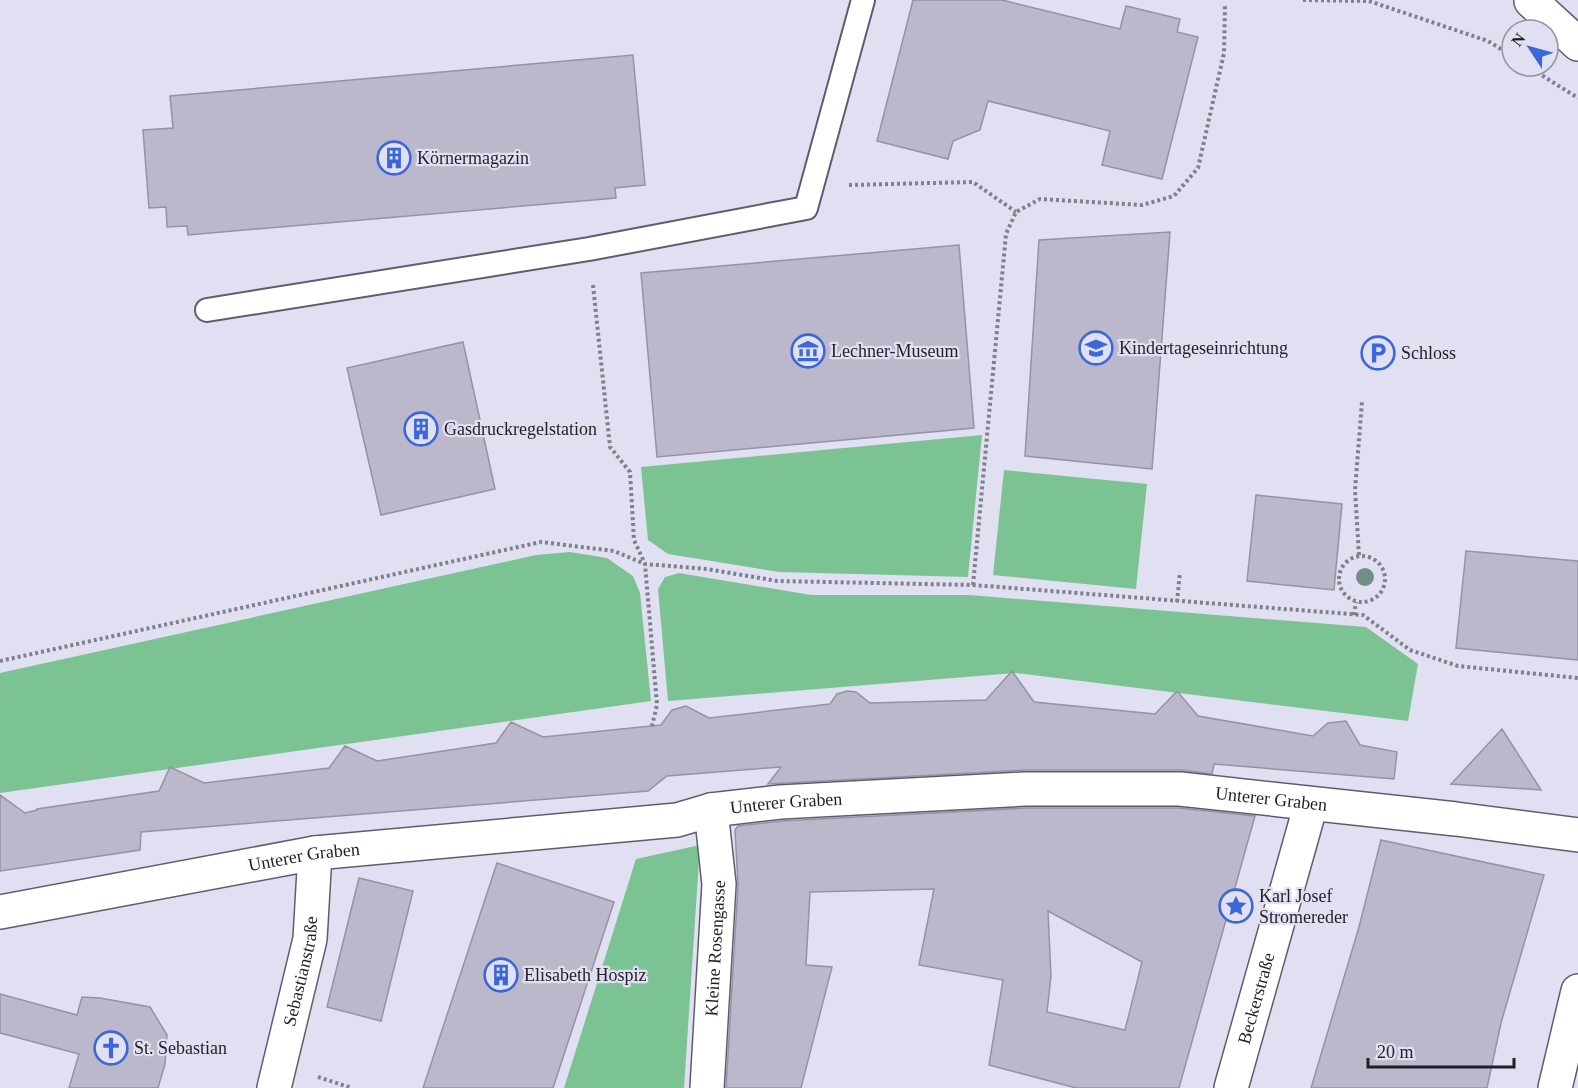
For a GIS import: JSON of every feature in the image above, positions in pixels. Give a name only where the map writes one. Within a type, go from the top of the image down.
[{"type":"street","points":[[1529,1],[1578,20]]},
{"type":"street","points":[[1529,1],[1578,44]]},
{"type":"street","name":"Unterer Graben","points":[[0,912],[315,853],[677,820],[711,810],[780,802],[1025,789],[1180,789],[1456,819],[1578,835]]},
{"type":"street","name":"Beckerstraße","points":[[1231,1088],[1311,804]]},
{"type":"street","name":"Kleine Rosengasse","points":[[706,1088],[719,884],[711,810]]},
{"type":"street","name":"Sebastianstraße","points":[[274,1088],[310,939],[315,853]]},
{"type":"street","points":[[1556,1088],[1578,991]]},
{"type":"lane","points":[[207,310],[589,249],[806,208],[863,0]]},
{"type":"path","points":[[1303,0],[1369,1],[1488,41],[1500,48]]},
{"type":"path","points":[[973,585],[1006,234],[1016,212],[1040,199],[1142,205],[1174,196],[1198,168],[1224,53],[1225,5]]},
{"type":"path","points":[[1546,78],[1578,98]]},
{"type":"path","points":[[812,186],[973,182],[1016,212]]},
{"type":"path","points":[[589,249],[610,447],[630,472],[634,540],[645,564],[657,705],[652,726]]},
{"type":"path","points":[[1359,555],[1355,490],[1362,402]]},
{"type":"path","points":[[0,661],[541,542],[614,551],[645,564],[707,569],[777,581],[973,585],[1363,615],[1410,650],[1458,666],[1578,678]]},
{"type":"path","points":[[1359,555],[1366,555],[1380,562],[1384,569],[1385,583],[1383,591],[1378,596],[1364,602],[1356,602],[1342,593],[1339,577],[1344,562],[1359,555]]},
{"type":"path","points":[[1177,602],[1180,572]]},
{"type":"path","points":[[1354,615],[1356,602]]},
{"type":"green space","points":[[982,435],[968,577],[779,572],[668,554],[648,540],[641,467]]},
{"type":"green space","points":[[1004,470],[1147,484],[1136,589],[993,575]]},
{"type":"green space","points":[[570,552],[607,558],[633,576],[640,593],[651,701],[0,793],[0,673],[536,555]]},
{"type":"green space","points":[[679,573],[811,595],[969,595],[1366,627],[1418,664],[1408,721],[1015,673],[668,701],[658,589],[665,577]]},
{"type":"green space","points":[[700,845],[684,1088],[564,1088],[636,859]]},
{"type":"building","points":[[913,0],[1002,0],[1120,29],[1126,6],[1180,19],[1177,32],[1198,37],[1162,179],[1102,165],[1110,131],[988,101],[980,130],[953,141],[948,159],[877,141]]},
{"type":"building","name":"Körnermagazin","points":[[633,55],[645,185],[615,188],[616,198],[188,235],[187,226],[167,227],[166,207],[149,208],[143,130],[173,128],[170,96]]},
{"type":"building","name":"Kindertageseinrichtung","points":[[1170,232],[1152,469],[1025,456],[1039,240]]},
{"type":"building","name":"Lechner-Museum","points":[[959,245],[974,428],[657,457],[641,273]]},
{"type":"building","name":"Gasdruckregelstation","points":[[463,342],[495,489],[381,515],[347,368]]},
{"type":"building","points":[[1256,495],[1342,504],[1334,590],[1247,581]]},
{"type":"building","points":[[1466,551],[1578,561],[1578,660],[1456,648]]},
{"type":"building","points":[[1012,671],[1034,702],[1155,714],[1177,691],[1198,716],[1313,736],[1328,723],[1346,721],[1360,745],[1397,752],[1394,779],[1214,764],[1212,774],[1180,770],[1025,770],[768,784],[781,767],[667,776],[648,791],[141,832],[140,850],[0,871],[0,795],[25,813],[37,809],[159,791],[170,767],[204,783],[329,768],[345,746],[377,761],[496,743],[511,722],[543,737],[661,725],[672,710],[686,706],[709,718],[830,704],[837,694],[847,691],[856,692],[870,703],[986,700]]},
{"type":"building","points":[[1502,729],[1541,790],[1451,784]]},
{"type":"building","points":[[1025,808],[1179,808],[1255,816],[1179,1088],[1076,1088],[989,1065],[1003,980],[919,965],[934,889],[810,892],[806,965],[832,967],[801,1088],[726,1088],[738,885],[735,830],[738,826],[782,821]],"holes":[[[1048,911],[1142,962],[1125,1030],[1047,1012],[1051,976]]]},
{"type":"building","points":[[1381,840],[1544,875],[1501,1023],[1487,1088],[1311,1088],[1359,927]]},
{"type":"building","name":"Elisabeth Hospiz","points":[[497,863],[614,902],[553,1088],[423,1088]]},
{"type":"building","points":[[359,878],[413,891],[381,1021],[327,1007]]},
{"type":"building","name":"St. Sebastian","points":[[0,994],[77,1015],[82,997],[150,1007],[167,1035],[165,1064],[158,1088],[69,1088],[79,1054],[0,1033]]},
{"type":"place","name":"Körnermagazin","points":[[394,158]]},
{"type":"place","name":"Kindertageseinrichtung","points":[[1096,348]]},
{"type":"place","name":"Lechner-Museum","points":[[808,351]]},
{"type":"place","name":"Schloss","points":[[1378,353]]},
{"type":"place","name":"Gasdruckregelstation","points":[[421,429]]},
{"type":"place","name":"Karl Josef Stromereder","points":[[1236,906]]},
{"type":"place","name":"Elisabeth Hospiz","points":[[501,975]]},
{"type":"place","name":"St. Sebastian","points":[[111,1048]]}]
